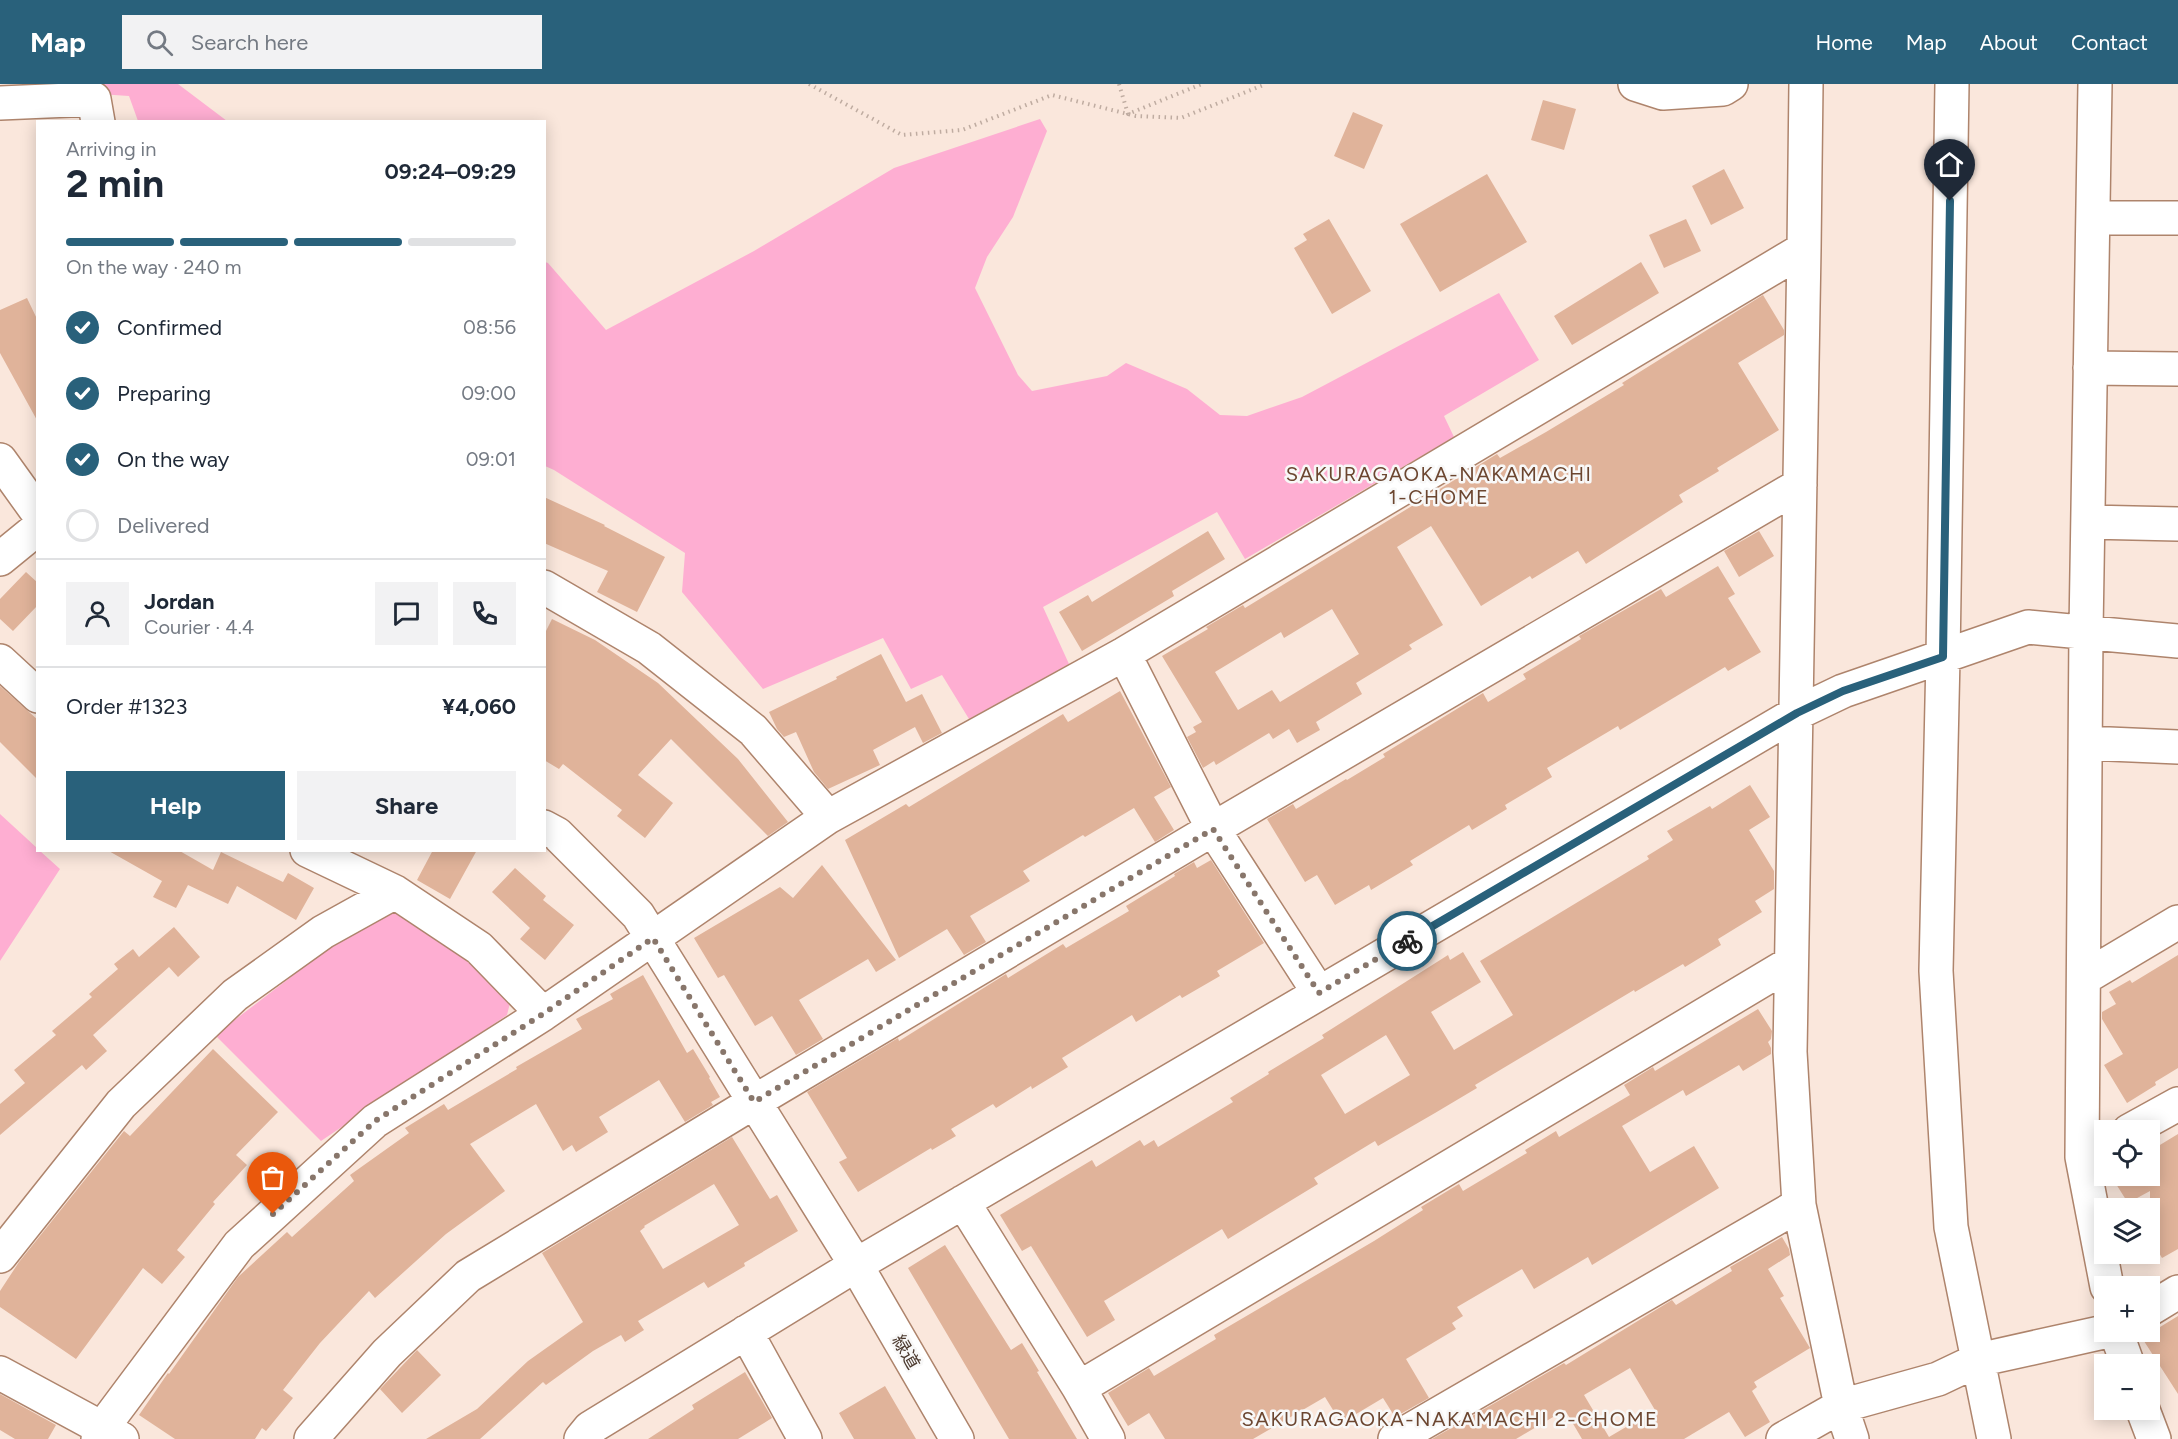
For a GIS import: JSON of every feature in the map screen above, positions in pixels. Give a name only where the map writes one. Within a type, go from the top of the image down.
[{"type":"street","points":[[1635,84],[1663,93],[1723,89],[1731,84]]},
{"type":"street","points":[[1806,84],[1790,1052],[1799,1205],[1840,1406],[1852,1439]]},
{"type":"street","points":[[1952,84],[1936,971],[1951,1227],[1994,1439]]},
{"type":"street","points":[[2095,84],[2086,631],[2084,978],[2093,1151],[2106,1276]]},
{"type":"street","points":[[0,103],[94,99],[98,120]]},
{"type":"street","points":[[2093,218],[2178,218]]},
{"type":"street","points":[[0,1373],[108,1435],[239,1245],[375,1121],[543,1014],[828,817],[1124,654],[1804,249]]},
{"type":"street","points":[[2090,368],[2178,369]]},
{"type":"street","points":[[0,460],[36,510]]},
{"type":"street","points":[[311,1439],[387,1353],[468,1276],[754,1102],[1213,829],[1800,485]]},
{"type":"street","points":[[2088,522],[2178,524]]},
{"type":"street","points":[[0,559],[36,530]]},
{"type":"street","points":[[546,587],[649,648],[753,730],[828,817]]},
{"type":"street","points":[[581,1439],[590,1428],[856,1265],[1797,713],[1843,691],[2028,627],[2178,641]]},
{"type":"street","points":[[1124,654],[1213,829],[1319,993]]},
{"type":"street","points":[[0,661],[36,694]]},
{"type":"street","points":[[2086,743],[2178,747]]},
{"type":"street","name":"緑道","points":[[546,828],[556,834],[638,915],[856,1265],[957,1439]]},
{"type":"street","points":[[311,852],[395,892],[479,948],[543,1014]]},
{"type":"street","points":[[0,1256],[121,1104],[234,995],[323,932],[395,892]]},
{"type":"street","points":[[2084,978],[2178,922]]},
{"type":"street","points":[[1079,1388],[1791,963]]},
{"type":"street","points":[[2149,1120],[2178,1104]]},
{"type":"street","points":[[963,1202],[1079,1388],[1108,1439]]},
{"type":"street","points":[[1395,1439],[1799,1205]]},
{"type":"street","points":[[2160,1303],[2178,1292]]},
{"type":"street","points":[[746,1332],[806,1439]]},
{"type":"street","points":[[1783,1439],[1840,1406],[1938,1379],[1978,1360],[2094,1334]]},
{"type":"street","points":[[2147,1420],[2154,1439]]},
{"type":"path","points":[[809,84],[902,135],[962,130],[1052,95],[1128,114],[1181,118],[1266,84]]},
{"type":"path","points":[[1119,84],[1128,114]]},
{"type":"path","points":[[1128,114],[1202,84]]},
{"type":"shaded area","points":[[100,84],[178,84],[226,120],[138,120],[129,96],[99,94]]},
{"type":"shaded area","points":[[1040,119],[1047,131],[1013,217],[987,257],[975,288],[1018,375],[1032,391],[1107,376],[1126,363],[1187,389],[1220,415],[1247,416],[1302,397],[1499,293],[1539,360],[1444,416],[1454,437],[1245,559],[1217,512],[1043,607],[1069,664],[969,719],[942,675],[911,689],[883,638],[763,689],[682,592],[685,553],[546,466],[546,262],[606,330],[754,251],[894,168]]},
{"type":"shaded area","points":[[0,814],[36,847],[36,852],[41,852],[60,869],[0,961]]},
{"type":"shaded area","points":[[403,906],[511,999],[507,1015],[321,1141],[215,1035],[364,921]]},
{"type":"building","points":[[1543,100],[1576,109],[1564,150],[1531,140]]},
{"type":"building","points":[[1353,112],[1383,125],[1364,169],[1334,156]]},
{"type":"building","points":[[1724,169],[1744,208],[1711,225],[1692,186]]},
{"type":"building","points":[[1487,174],[1527,242],[1440,292],[1400,224]]},
{"type":"building","points":[[1329,219],[1371,291],[1332,314],[1294,248],[1307,240],[1303,234]]},
{"type":"building","points":[[1686,219],[1701,251],[1664,268],[1649,235]]},
{"type":"building","points":[[1641,262],[1659,293],[1572,345],[1554,316]]},
{"type":"building","points":[[1763,295],[1784,330],[1784,335],[1738,363],[1779,430],[1717,468],[1719,471],[1679,495],[1683,502],[1586,564],[1578,551],[1532,579],[1530,576],[1481,606],[1431,526],[1397,547],[1443,625],[1409,645],[1412,649],[1356,683],[1362,694],[1316,722],[1320,730],[1297,743],[1289,729],[1273,739],[1269,733],[1216,765],[1214,761],[1203,768],[1187,737],[1196,732],[1193,727],[1202,722],[1162,656],[1208,629],[1206,627],[1243,605],[1245,608],[1497,454],[1500,458],[1546,432],[1624,385],[1622,383]],"holes":[[[1332,609],[1359,654],[1280,702],[1272,690],[1238,710],[1215,672],[1281,632],[1284,638]]]},
{"type":"building","points":[[27,298],[36,317],[36,418],[0,353],[0,310]]},
{"type":"building","points":[[546,498],[605,525],[665,557],[637,612],[597,592],[608,571],[546,544]]},
{"type":"building","points":[[1208,531],[1225,559],[1172,591],[1174,596],[1082,651],[1059,612],[1088,595],[1092,602]]},
{"type":"building","points":[[1759,531],[1774,556],[1739,577],[1724,551]]},
{"type":"building","points":[[1718,566],[1735,594],[1728,598],[1761,652],[1728,671],[1725,667],[1620,730],[1618,726],[1547,768],[1552,777],[1505,805],[1507,809],[1472,830],[1469,825],[1410,861],[1413,865],[1371,890],[1369,885],[1335,905],[1317,875],[1305,882],[1267,819],[1293,804],[1296,809],[1347,780],[1385,757],[1383,754],[1483,693],[1488,702],[1526,679],[1523,674],[1581,639],[1579,636],[1661,589],[1666,597]]},
{"type":"building","points":[[26,572],[36,581],[36,607],[13,631],[0,619],[0,599]]},
{"type":"building","points":[[552,619],[595,640],[658,683],[738,759],[788,822],[768,836],[671,739],[638,775],[673,803],[645,838],[617,816],[622,810],[563,764],[559,769],[546,761],[546,631]]},
{"type":"building","points":[[881,654],[906,702],[922,694],[942,733],[923,743],[915,727],[873,750],[880,765],[828,789],[814,772],[796,732],[784,737],[777,729],[769,712],[837,679],[836,677]]},
{"type":"building","points":[[0,686],[36,718],[36,778],[0,742]]},
{"type":"building","points":[[1120,691],[1171,787],[1154,797],[1174,830],[1155,842],[1134,808],[1023,871],[1030,881],[970,916],[986,942],[964,955],[947,929],[899,958],[845,840],[906,804],[909,807],[1063,714],[1068,722]]},
{"type":"building","points":[[1750,785],[1770,817],[1749,830],[1774,871],[1774,889],[1755,901],[1762,912],[1718,939],[1721,945],[1685,967],[1683,964],[1635,992],[1634,990],[1475,1085],[1477,1088],[1435,1113],[1378,1146],[1375,1141],[1314,1178],[1318,1184],[1228,1239],[1222,1229],[1104,1301],[1115,1320],[1087,1337],[1031,1246],[1022,1251],[1000,1215],[1092,1160],[1096,1167],[1140,1140],[1144,1146],[1154,1140],[1158,1147],[1233,1102],[1230,1098],[1324,1038],[1322,1035],[1448,955],[1450,960],[1463,952],[1481,982],[1431,1012],[1454,1050],[1513,1015],[1480,961],[1649,859],[1647,856],[1673,840],[1667,831],[1710,806],[1712,809]],"holes":[[[1386,1035],[1410,1075],[1345,1114],[1321,1075]]]},
{"type":"building","points":[[111,852],[182,852],[213,870],[221,852],[283,882],[288,873],[314,888],[296,920],[237,886],[228,904],[188,885],[176,908],[153,897],[162,881]]},
{"type":"building","points":[[432,852],[476,852],[450,899],[417,880]]},
{"type":"building","points":[[1211,860],[1264,943],[1217,971],[1220,976],[1182,998],[1180,995],[1136,1022],[1132,1015],[1062,1058],[1068,1067],[1032,1089],[1031,1086],[996,1108],[993,1104],[951,1129],[956,1136],[932,1150],[931,1148],[858,1192],[839,1162],[847,1158],[807,1092],[898,1038],[899,1041],[1006,974],[1008,978],[1063,944],[1066,948],[1129,911],[1126,906],[1194,862],[1197,868]]},
{"type":"building","points":[[822,865],[896,960],[876,972],[868,959],[799,1000],[823,1039],[796,1055],[772,1016],[755,1026],[724,975],[718,978],[694,938],[780,887],[793,898]]},
{"type":"building","points":[[515,868],[546,896],[543,900],[574,925],[545,960],[520,939],[530,928],[492,892]]},
{"type":"building","points":[[174,927],[200,957],[178,977],[169,967],[93,1035],[107,1051],[86,1070],[82,1065],[0,1135],[0,1104],[25,1083],[14,1070],[56,1035],[52,1031],[92,997],[89,994],[118,969],[114,964],[133,949],[139,957]]},
{"type":"building","points":[[2178,955],[2178,1068],[2127,1103],[2104,1065],[2123,1054],[2102,1019],[2102,1012],[2116,1004],[2109,992],[2130,980],[2132,983]]},
{"type":"building","points":[[643,975],[687,1053],[693,1049],[710,1077],[720,1097],[711,1102],[713,1105],[685,1122],[659,1080],[599,1117],[608,1132],[576,1152],[572,1145],[563,1151],[536,1104],[470,1144],[505,1191],[446,1234],[375,1298],[369,1291],[320,1343],[283,1390],[293,1398],[266,1431],[262,1428],[255,1439],[175,1439],[139,1415],[238,1277],[287,1232],[292,1237],[354,1181],[350,1175],[409,1133],[405,1128],[444,1104],[448,1110],[582,1029],[576,1019],[613,999],[610,994]]},
{"type":"building","points":[[1758,1009],[1772,1031],[1768,1042],[1771,1054],[1743,1071],[1739,1065],[1686,1096],[1683,1090],[1622,1126],[1650,1172],[1694,1146],[1719,1188],[1592,1265],[1588,1257],[1534,1289],[1522,1269],[1457,1307],[1463,1316],[1452,1323],[1456,1329],[1406,1359],[1429,1398],[1395,1417],[1383,1398],[1341,1423],[1325,1397],[1253,1439],[1165,1439],[1149,1413],[1128,1426],[1108,1393],[1149,1368],[1154,1376],[1216,1339],[1214,1335],[1374,1241],[1423,1210],[1421,1207],[1459,1184],[1463,1191],[1527,1153],[1525,1150],[1556,1131],[1559,1137],[1630,1095],[1624,1085],[1653,1067],[1655,1071]]},
{"type":"building","points":[[213,1049],[278,1112],[236,1155],[247,1165],[213,1202],[215,1204],[177,1250],[185,1257],[162,1284],[143,1268],[76,1359],[0,1307],[0,1291],[19,1262],[124,1131],[130,1136]]},
{"type":"building","points":[[2178,1134],[2178,1249],[2162,1258],[2160,1255],[2160,1198],[2150,1198],[2150,1191],[2137,1198],[2125,1198],[2117,1186],[2160,1186],[2160,1145]]},
{"type":"building","points":[[732,1137],[770,1199],[777,1195],[798,1231],[744,1263],[745,1266],[708,1288],[704,1282],[638,1321],[644,1330],[625,1342],[621,1335],[593,1351],[546,1385],[543,1382],[480,1439],[426,1439],[477,1409],[528,1361],[583,1322],[542,1253]],"holes":[[[714,1184],[739,1225],[663,1269],[640,1231],[644,1226]]]},
{"type":"building","points":[[1782,1237],[1790,1255],[1768,1269],[1784,1296],[1780,1298],[1810,1348],[1754,1382],[1757,1387],[1752,1391],[1770,1422],[1745,1437],[1729,1412],[1684,1439],[1582,1439],[1565,1410],[1516,1439],[1432,1439],[1564,1363],[1566,1365],[1672,1300],[1676,1305],[1732,1271],[1730,1267]],"holes":[[[1630,1368],[1655,1410],[1609,1437],[1584,1395]]]},
{"type":"building","points":[[945,1245],[1011,1350],[1022,1343],[1077,1439],[1009,1439],[908,1268]]},
{"type":"building","points":[[2178,1316],[2178,1394],[2160,1366],[2160,1354],[2152,1354],[2145,1342],[2160,1342],[2160,1327]]},
{"type":"building","points":[[417,1350],[441,1375],[402,1413],[380,1389]]},
{"type":"building","points":[[745,1372],[772,1418],[738,1439],[648,1439],[694,1409],[692,1405]]},
{"type":"building","points":[[885,1386],[916,1439],[854,1439],[839,1413]]},
{"type":"building","points":[[0,1394],[56,1425],[48,1439],[15,1439],[0,1430]]},
{"type":"way so far","points":[[273,1214],[375,1121],[543,1014],[653,938],[754,1102],[1213,829],[1319,993],[1407,941]]},
{"type":"district","name":"SAKURAGAOKA-NAKAMACHI 1-CHOME","points":[[1439,486]]},
{"type":"district","name":"SAKURAGAOKA-NAKAMACHI 2-CHOME","points":[[1450,1419]]},
{"type":"route","points":[[1407,941],[1797,713],[1843,691],[1943,657],[1950,201]]}]
